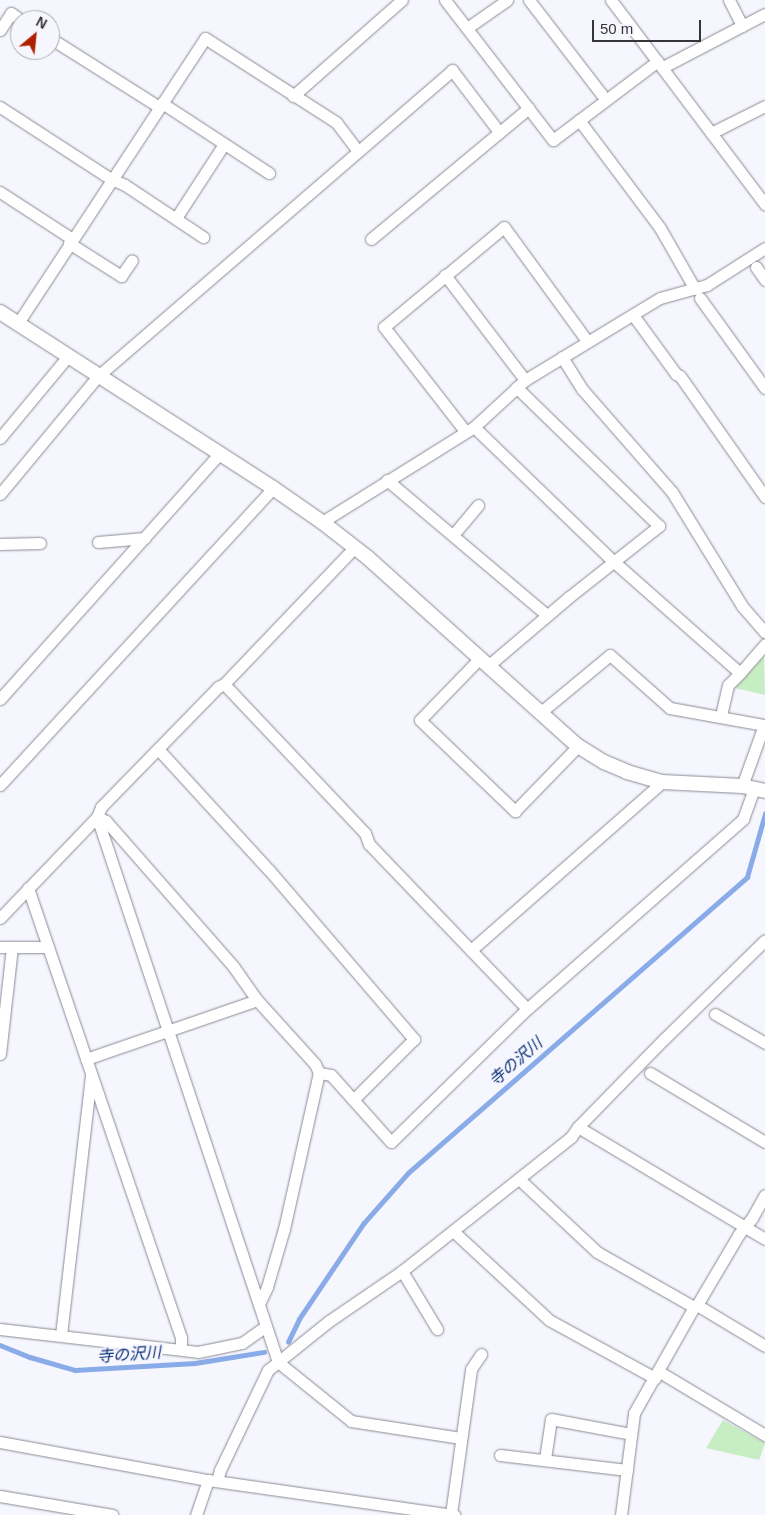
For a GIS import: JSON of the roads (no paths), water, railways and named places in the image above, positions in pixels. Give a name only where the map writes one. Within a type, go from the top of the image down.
[{"type":"street","points":[[293,96],[402,0]]},
{"type":"street","points":[[445,0],[553,140],[606,100],[661,64],[765,14]]},
{"type":"street","points":[[467,28],[507,0]]},
{"type":"street","points":[[530,0],[606,100]]},
{"type":"street","points":[[611,0],[765,204]]},
{"type":"street","points":[[729,0],[742,26]]},
{"type":"street","points":[[0,30],[10,15]]},
{"type":"street","points":[[18,323],[205,38],[336,122],[358,151]]},
{"type":"street","points":[[60,44],[269,173]]},
{"type":"street","points":[[0,494],[98,376],[452,70],[499,132]]},
{"type":"street","points":[[711,133],[765,106]]},
{"type":"street","points":[[0,107],[111,179],[125,185],[203,238]]},
{"type":"street","points":[[371,239],[529,108]]},
{"type":"street","points":[[579,120],[660,228],[697,293],[765,388]]},
{"type":"street","points":[[176,218],[224,144]]},
{"type":"street","points":[[0,192],[121,276],[132,260]]},
{"type":"street","points":[[588,342],[504,227],[384,327],[470,429],[613,561],[740,673]]},
{"type":"street","points":[[322,522],[470,429],[520,384],[562,357],[660,298],[697,293],[765,248]]},
{"type":"street","points":[[756,267],[765,280]]},
{"type":"street","points":[[446,275],[520,384],[659,526],[547,615],[484,662],[420,720],[515,811],[578,746]]},
{"type":"street","points":[[0,312],[220,453],[322,522],[355,547],[578,746],[619,769],[662,782],[756,789]]},
{"type":"street","points":[[633,315],[676,374],[680,376],[765,497]]},
{"type":"street","points":[[0,438],[68,356]]},
{"type":"street","points":[[562,357],[582,389],[672,492],[742,606],[765,632]]},
{"type":"street","points":[[0,699],[220,453]]},
{"type":"street","points":[[387,480],[547,615]]},
{"type":"street","points":[[0,786],[273,488]]},
{"type":"street","points":[[453,535],[478,505]]},
{"type":"street","points":[[98,542],[144,538]]},
{"type":"street","points":[[0,544],[40,543]]},
{"type":"street","points":[[0,918],[97,817],[101,807],[224,684],[355,547]]},
{"type":"street","points":[[721,716],[728,685],[765,644]]},
{"type":"street","points":[[318,1073],[331,1074],[391,1142],[527,1010],[743,819],[756,789],[764,725],[670,708],[610,655],[541,712]]},
{"type":"street","points":[[224,684],[365,833],[369,844],[527,1010]]},
{"type":"street","points":[[158,749],[269,870],[414,1039],[353,1100]]},
{"type":"street","points":[[471,950],[662,782]]},
{"type":"street","points":[[97,817],[106,821],[233,966],[257,1000],[315,1064],[318,1073],[284,1229],[267,1287],[260,1302]]},
{"type":"street","points":[[97,817],[167,1032],[260,1302],[278,1362],[351,1421],[461,1438]]},
{"type":"street","points":[[28,888],[181,1336],[181,1349]]},
{"type":"street","points":[[196,1515],[268,1370],[329,1321],[402,1271],[571,1137],[578,1127],[765,940]]},
{"type":"street","points":[[0,1054],[6,947],[48,947]]},
{"type":"street","points":[[86,1058],[257,1000]]},
{"type":"street","points":[[715,1014],[762,1038]]},
{"type":"street","points":[[61,1335],[91,1073]]},
{"type":"street","points":[[650,1073],[765,1142]]},
{"type":"street","points":[[578,1127],[765,1238]]},
{"type":"street","points":[[519,1179],[597,1252],[765,1346]]},
{"type":"street","points":[[620,1515],[634,1413],[695,1306],[765,1195]]},
{"type":"street","points":[[453,1231],[549,1320],[656,1375],[765,1435]]},
{"type":"street","points":[[402,1271],[437,1329]]},
{"type":"street","points":[[0,1329],[198,1352],[242,1343],[266,1326]]},
{"type":"street","points":[[451,1514],[471,1369],[481,1354]]},
{"type":"street","points":[[545,1459],[551,1420],[631,1434]]},
{"type":"street","points":[[0,1442],[213,1481],[413,1512],[455,1515]]},
{"type":"street","points":[[500,1455],[627,1470]]},
{"type":"street","points":[[0,1496],[58,1511],[112,1515]]},
{"type":"waterway","name":"寺の沢川","points":[[288,1342],[299,1319],[363,1224],[408,1173],[747,877],[765,814]]},
{"type":"waterway","name":"寺の沢川","points":[[0,1345],[30,1357],[75,1370],[195,1363],[264,1352]]}]
